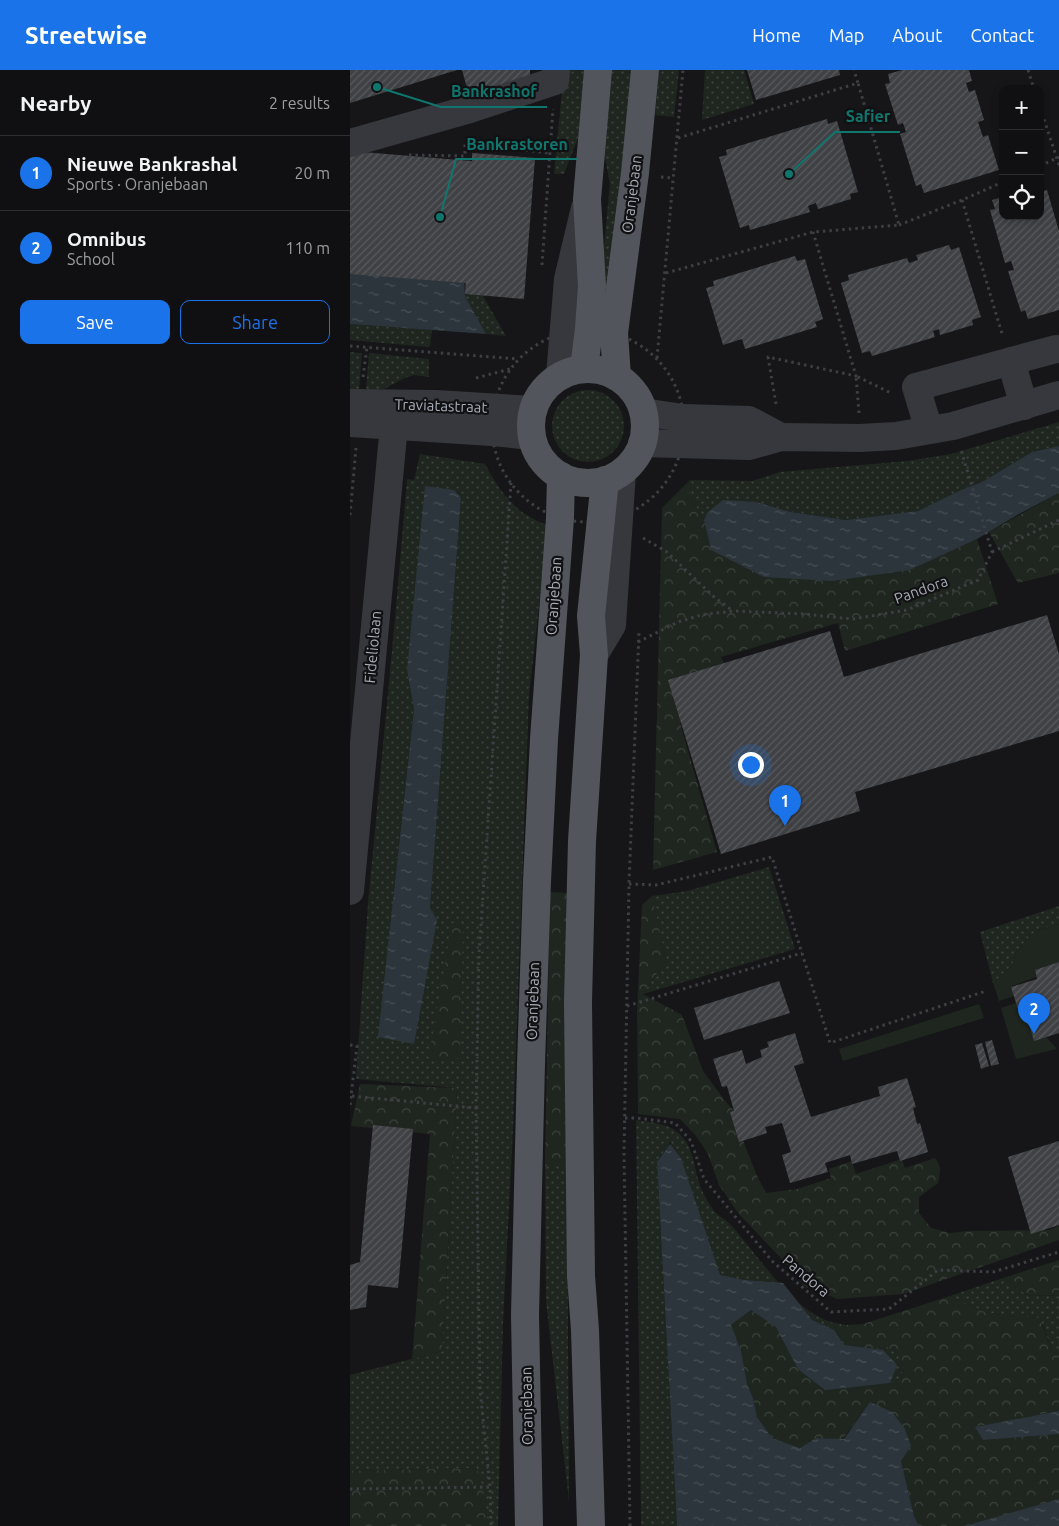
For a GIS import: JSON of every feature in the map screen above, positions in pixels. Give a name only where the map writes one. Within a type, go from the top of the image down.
[{"type":"main road","points":[[587,199],[598,70]]},
{"type":"main road","name":"Oranjebaan","points":[[617,377],[614,333],[635,173],[644,70]]},
{"type":"main road","points":[[596,369],[617,377],[628,386],[637,398],[643,412],[645,422],[642,443],[637,454],[630,464],[613,476],[594,483],[582,483],[561,476],[544,463],[539,455],[532,423],[538,396],[548,385],[572,372],[596,369]]},
{"type":"main road","name":"Oranjebaan","points":[[529,1526],[525,1316],[531,1064],[544,739],[560,518],[561,476]]},
{"type":"main road","points":[[591,1526],[586,1330],[581,1276],[578,1002],[582,841],[594,655],[591,616],[613,476]]},
{"type":"street","points":[[350,143],[470,109],[555,76]]},
{"type":"street","points":[[572,372],[568,279],[587,199]]},
{"type":"street","points":[[929,430],[916,387],[1056,349]]},
{"type":"street","points":[[1010,361],[1024,406]]},
{"type":"street","points":[[642,443],[748,446],[781,437],[860,438],[896,436],[953,426],[1059,395]]},
{"type":"street","name":"Traviatastraat","points":[[353,417],[395,415],[436,404],[532,423]]},
{"type":"street","points":[[643,412],[683,418],[749,420],[781,437]]},
{"type":"street","name":"Fideliolaan","points":[[350,891],[359,698],[395,415]]},
{"type":"path","points":[[657,359],[683,70]]},
{"type":"path","points":[[854,70],[899,225]]},
{"type":"path","points":[[1028,70],[1033,85]]},
{"type":"path","points":[[542,268],[555,76]]},
{"type":"path","points":[[678,138],[858,83]]},
{"type":"path","points":[[1044,118],[1059,165]]},
{"type":"path","points":[[406,155],[465,156],[465,143],[550,154]]},
{"type":"path","points":[[1044,164],[1058,158]]},
{"type":"path","points":[[660,178],[674,178]]},
{"type":"path","points":[[666,273],[813,232],[899,225],[999,184]]},
{"type":"path","points":[[962,200],[1010,361]]},
{"type":"path","points":[[813,232],[856,376],[860,438]]},
{"type":"path","points":[[511,369],[518,359],[535,346],[535,338]]},
{"type":"path","points":[[350,346],[518,359]]},
{"type":"path","points":[[781,437],[768,357],[856,376],[896,396],[918,395]]},
{"type":"path","points":[[350,515],[353,417]]},
{"type":"path","points":[[970,480],[992,552],[1059,520]]},
{"type":"path","points":[[491,1526],[490,1487],[480,1389],[476,1108],[479,954],[511,483]]},
{"type":"path","points":[[646,511],[647,502]]},
{"type":"path","points":[[642,546],[643,537],[666,552],[713,596],[734,611]]},
{"type":"path","name":"Pandora","points":[[638,642],[678,622],[734,611],[804,614],[853,619],[907,610],[978,580],[992,552]]},
{"type":"path","points":[[630,1526],[625,1118],[628,884],[639,626]]},
{"type":"path","points":[[628,884],[656,885],[772,857],[830,1043],[986,991]]},
{"type":"path","points":[[627,1006],[802,953]]},
{"type":"path","points":[[350,1045],[357,1046],[350,1105]]},
{"type":"path","points":[[351,1096],[476,1108]]},
{"type":"path","name":"Pandora","points":[[625,1118],[675,1123],[692,1141],[704,1179],[772,1261],[830,1312],[888,1309],[938,1270],[994,1272],[1059,1252]]},
{"type":"path","points":[[350,1489],[490,1487]]},
{"type":"green space","points":[[564,70],[584,70],[578,138],[564,174],[554,174]]},
{"type":"green space","points":[[608,70],[634,70],[611,307],[598,306],[610,184],[602,143]]},
{"type":"green space","points":[[659,70],[679,70],[674,117],[655,115]]},
{"type":"green space","points":[[705,70],[744,70],[754,104],[702,120]]},
{"type":"green space","points":[[464,281],[475,282],[506,336],[486,334],[465,296]]},
{"type":"green space","points":[[350,324],[432,330],[430,346],[350,340]]},
{"type":"green space","points":[[350,352],[362,353],[359,390],[350,390]]},
{"type":"green space","points":[[369,353],[429,359],[429,377],[414,375],[384,389],[366,390]]},
{"type":"green space","points":[[595,390],[614,400],[622,412],[624,426],[622,440],[614,452],[602,460],[581,462],[562,452],[554,440],[552,419],[562,400],[574,392]]},
{"type":"green space","points":[[1059,422],[1059,446],[1032,452],[982,482],[918,511],[846,520],[791,512],[756,502],[707,513],[704,520],[690,496],[690,480],[752,481],[780,472],[907,461],[951,454]]},
{"type":"green space","points":[[420,454],[485,464],[503,493],[518,509],[537,521],[548,525],[529,696],[513,1129],[503,1324],[498,1526],[489,1526],[476,1468],[350,1471],[350,1375],[442,1351],[457,1088],[356,1079],[368,904],[407,479],[414,480]],"holes":[[[461,498],[430,908],[437,920],[393,900],[414,708],[407,670]]]},
{"type":"green space","points":[[690,480],[690,496],[704,520],[711,550],[910,570],[977,539],[998,604],[845,651],[838,623],[721,657],[733,683],[740,707],[680,723],[717,852],[653,870],[662,508]]},
{"type":"green space","points":[[1059,493],[1059,573],[1018,583],[989,532]]},
{"type":"green space","points":[[769,867],[795,949],[643,994],[666,960],[652,896],[687,891]]},
{"type":"green space","points":[[550,892],[569,893],[567,1166],[545,1166]]},
{"type":"green space","points":[[652,896],[666,960],[643,994],[682,1015],[703,1071],[734,1111],[745,1146],[766,1193],[797,1189],[831,1178],[829,1169],[852,1161],[856,1174],[902,1159],[905,1168],[935,1158],[940,1167],[938,1183],[919,1197],[919,1213],[931,1228],[950,1233],[1048,1230],[1059,1226],[1059,1240],[903,1294],[838,1299],[805,1287],[780,1257],[738,1213],[719,1185],[708,1154],[696,1136],[680,1119],[638,1114],[637,1011],[642,905]]},
{"type":"green space","points":[[1059,906],[1059,924],[1036,931],[1016,953],[1012,966],[993,983],[980,932]]},
{"type":"green space","points":[[452,923],[463,927],[460,1058],[428,1061]]},
{"type":"green space","points":[[1059,924],[1059,962],[1035,970],[1036,977],[1012,986],[1014,996],[999,1001],[993,983],[1012,966],[1016,953],[1026,940],[1036,931]]},
{"type":"green space","points":[[1016,1003],[1020,1016],[1026,1014],[1057,1049],[1016,1059],[1001,1008]]},
{"type":"green space","points":[[979,1004],[984,1018],[843,1061],[839,1049]]},
{"type":"green space","points":[[360,1084],[457,1088],[442,1351],[412,1359],[430,1134],[351,1126]]},
{"type":"green space","points":[[636,1120],[667,1126],[682,1137],[693,1157],[701,1188],[712,1208],[729,1223],[790,1294],[804,1307],[832,1322],[838,1334],[857,1349],[887,1347],[899,1353],[902,1368],[903,1378],[890,1383],[719,1275],[681,1158],[671,1145],[671,1141],[657,1162],[677,1526],[641,1526]]},
{"type":"green space","points":[[545,1166],[567,1166],[569,1501],[546,1301]]},
{"type":"green space","points":[[1059,1260],[1059,1296],[1027,1295],[1003,1278]]},
{"type":"green space","points":[[1003,1278],[1027,1295],[1059,1296],[1059,1354],[1053,1352],[1040,1318],[1006,1316],[985,1312],[950,1296]]},
{"type":"green space","points":[[950,1296],[985,1312],[1006,1316],[1040,1318],[1053,1352],[1059,1354],[1059,1411],[976,1427],[983,1440],[1059,1434],[1059,1499],[968,1526],[919,1526],[914,1516],[901,1461],[870,1402],[843,1439],[816,1438],[800,1448],[772,1438],[757,1417],[731,1325],[751,1310],[890,1383],[903,1378],[898,1353],[887,1347],[857,1349],[845,1343],[832,1322],[845,1325],[863,1324]]},
{"type":"green space","points":[[477,1468],[489,1526],[350,1526],[350,1471]]},
{"type":"water","points":[[350,271],[464,281],[465,296],[486,334],[350,324]]},
{"type":"water","points":[[1059,446],[1059,493],[977,539],[910,570],[832,581],[764,577],[711,550],[704,520],[707,513],[723,500],[756,502],[791,512],[846,520],[918,511],[982,482],[1032,452]]},
{"type":"water","points":[[425,486],[454,490],[461,498],[430,908],[437,920],[414,1044],[378,1037],[414,709],[407,670]]},
{"type":"water","points":[[670,1144],[681,1158],[720,1275],[744,1280],[783,1283],[812,1320],[834,1330],[844,1345],[883,1350],[897,1365],[890,1383],[825,1390],[798,1369],[776,1327],[751,1310],[731,1325],[741,1351],[747,1384],[753,1398],[757,1417],[772,1438],[800,1448],[816,1438],[844,1439],[870,1402],[892,1412],[905,1429],[911,1446],[901,1461],[914,1516],[919,1526],[677,1526],[657,1162]]},
{"type":"water","points":[[1059,1411],[1059,1434],[983,1440],[975,1427]]},
{"type":"water","points":[[1059,1499],[1059,1526],[965,1526]]},
{"type":"building","points":[[350,70],[457,70],[350,103]]},
{"type":"building","points":[[462,70],[530,70],[530,77],[469,95]]},
{"type":"building","points":[[747,70],[839,70],[840,75],[756,100]]},
{"type":"building","points":[[902,70],[969,70],[972,81],[966,83],[969,92],[975,90],[984,120],[978,122],[983,137],[988,135],[999,170],[924,193],[921,184],[916,186],[900,134],[906,132],[903,123],[898,125],[885,84],[890,83],[888,74]]},
{"type":"building","points":[[827,119],[828,124],[837,121],[858,192],[850,194],[851,199],[818,209],[816,203],[808,206],[810,212],[750,230],[749,225],[740,228],[719,157],[727,155],[726,150]]},
{"type":"building","points":[[350,151],[472,161],[472,153],[535,158],[524,299],[465,294],[466,283],[350,274]]},
{"type":"building","points":[[1047,190],[1059,231],[1059,310],[1028,319],[1025,310],[1021,312],[1008,271],[1014,270],[1011,261],[1005,263],[990,210],[995,209],[992,200],[999,198],[999,220],[1044,220],[1044,191]]},
{"type":"building","points":[[949,245],[951,250],[959,247],[981,317],[972,320],[973,325],[940,335],[939,329],[933,331],[935,337],[872,356],[870,351],[862,353],[841,283],[849,280],[848,275],[907,258],[909,263],[918,260],[916,255]]},
{"type":"building","points":[[795,256],[797,261],[805,259],[823,319],[815,322],[817,327],[745,349],[742,339],[723,345],[706,288],[714,286],[713,281]]},
{"type":"building","points":[[1047,615],[1059,654],[1059,731],[855,792],[860,811],[721,854],[668,680],[830,631],[844,677]]},
{"type":"building","points":[[1059,962],[1059,1033],[1034,1041],[1026,1014],[1020,1016],[1011,987],[1037,979],[1035,970]]},
{"type":"building","points":[[779,981],[790,1013],[704,1040],[694,1008]]},
{"type":"building","points":[[795,1033],[804,1063],[794,1066],[811,1117],[880,1096],[878,1087],[907,1078],[916,1107],[913,1108],[917,1124],[920,1123],[928,1152],[900,1161],[897,1151],[852,1164],[850,1155],[825,1163],[828,1172],[790,1183],[782,1155],[791,1152],[782,1123],[765,1127],[767,1133],[739,1142],[730,1112],[734,1111],[727,1086],[722,1087],[713,1059],[742,1050],[746,1064],[762,1057],[760,1050],[769,1047],[767,1042]]},
{"type":"building","points":[[992,1040],[999,1064],[991,1066],[985,1042]]},
{"type":"building","points":[[982,1043],[989,1066],[981,1069],[975,1045]]},
{"type":"building","points":[[373,1125],[413,1129],[398,1288],[368,1285],[366,1307],[350,1310],[350,1265],[360,1262]]},
{"type":"building","points":[[1059,1141],[1059,1225],[1031,1234],[1008,1157]]},
{"type":"place","name":"Bankrashof","points":[[377,87]]},
{"type":"place","name":"Safier","points":[[789,174]]},
{"type":"place","name":"Bankrastoren","points":[[440,217]]},
{"type":"place","name":"Nieuwe Bankrashal","points":[[785,826]]},
{"type":"place","name":"Omnibus","points":[[1034,1034]]}]
